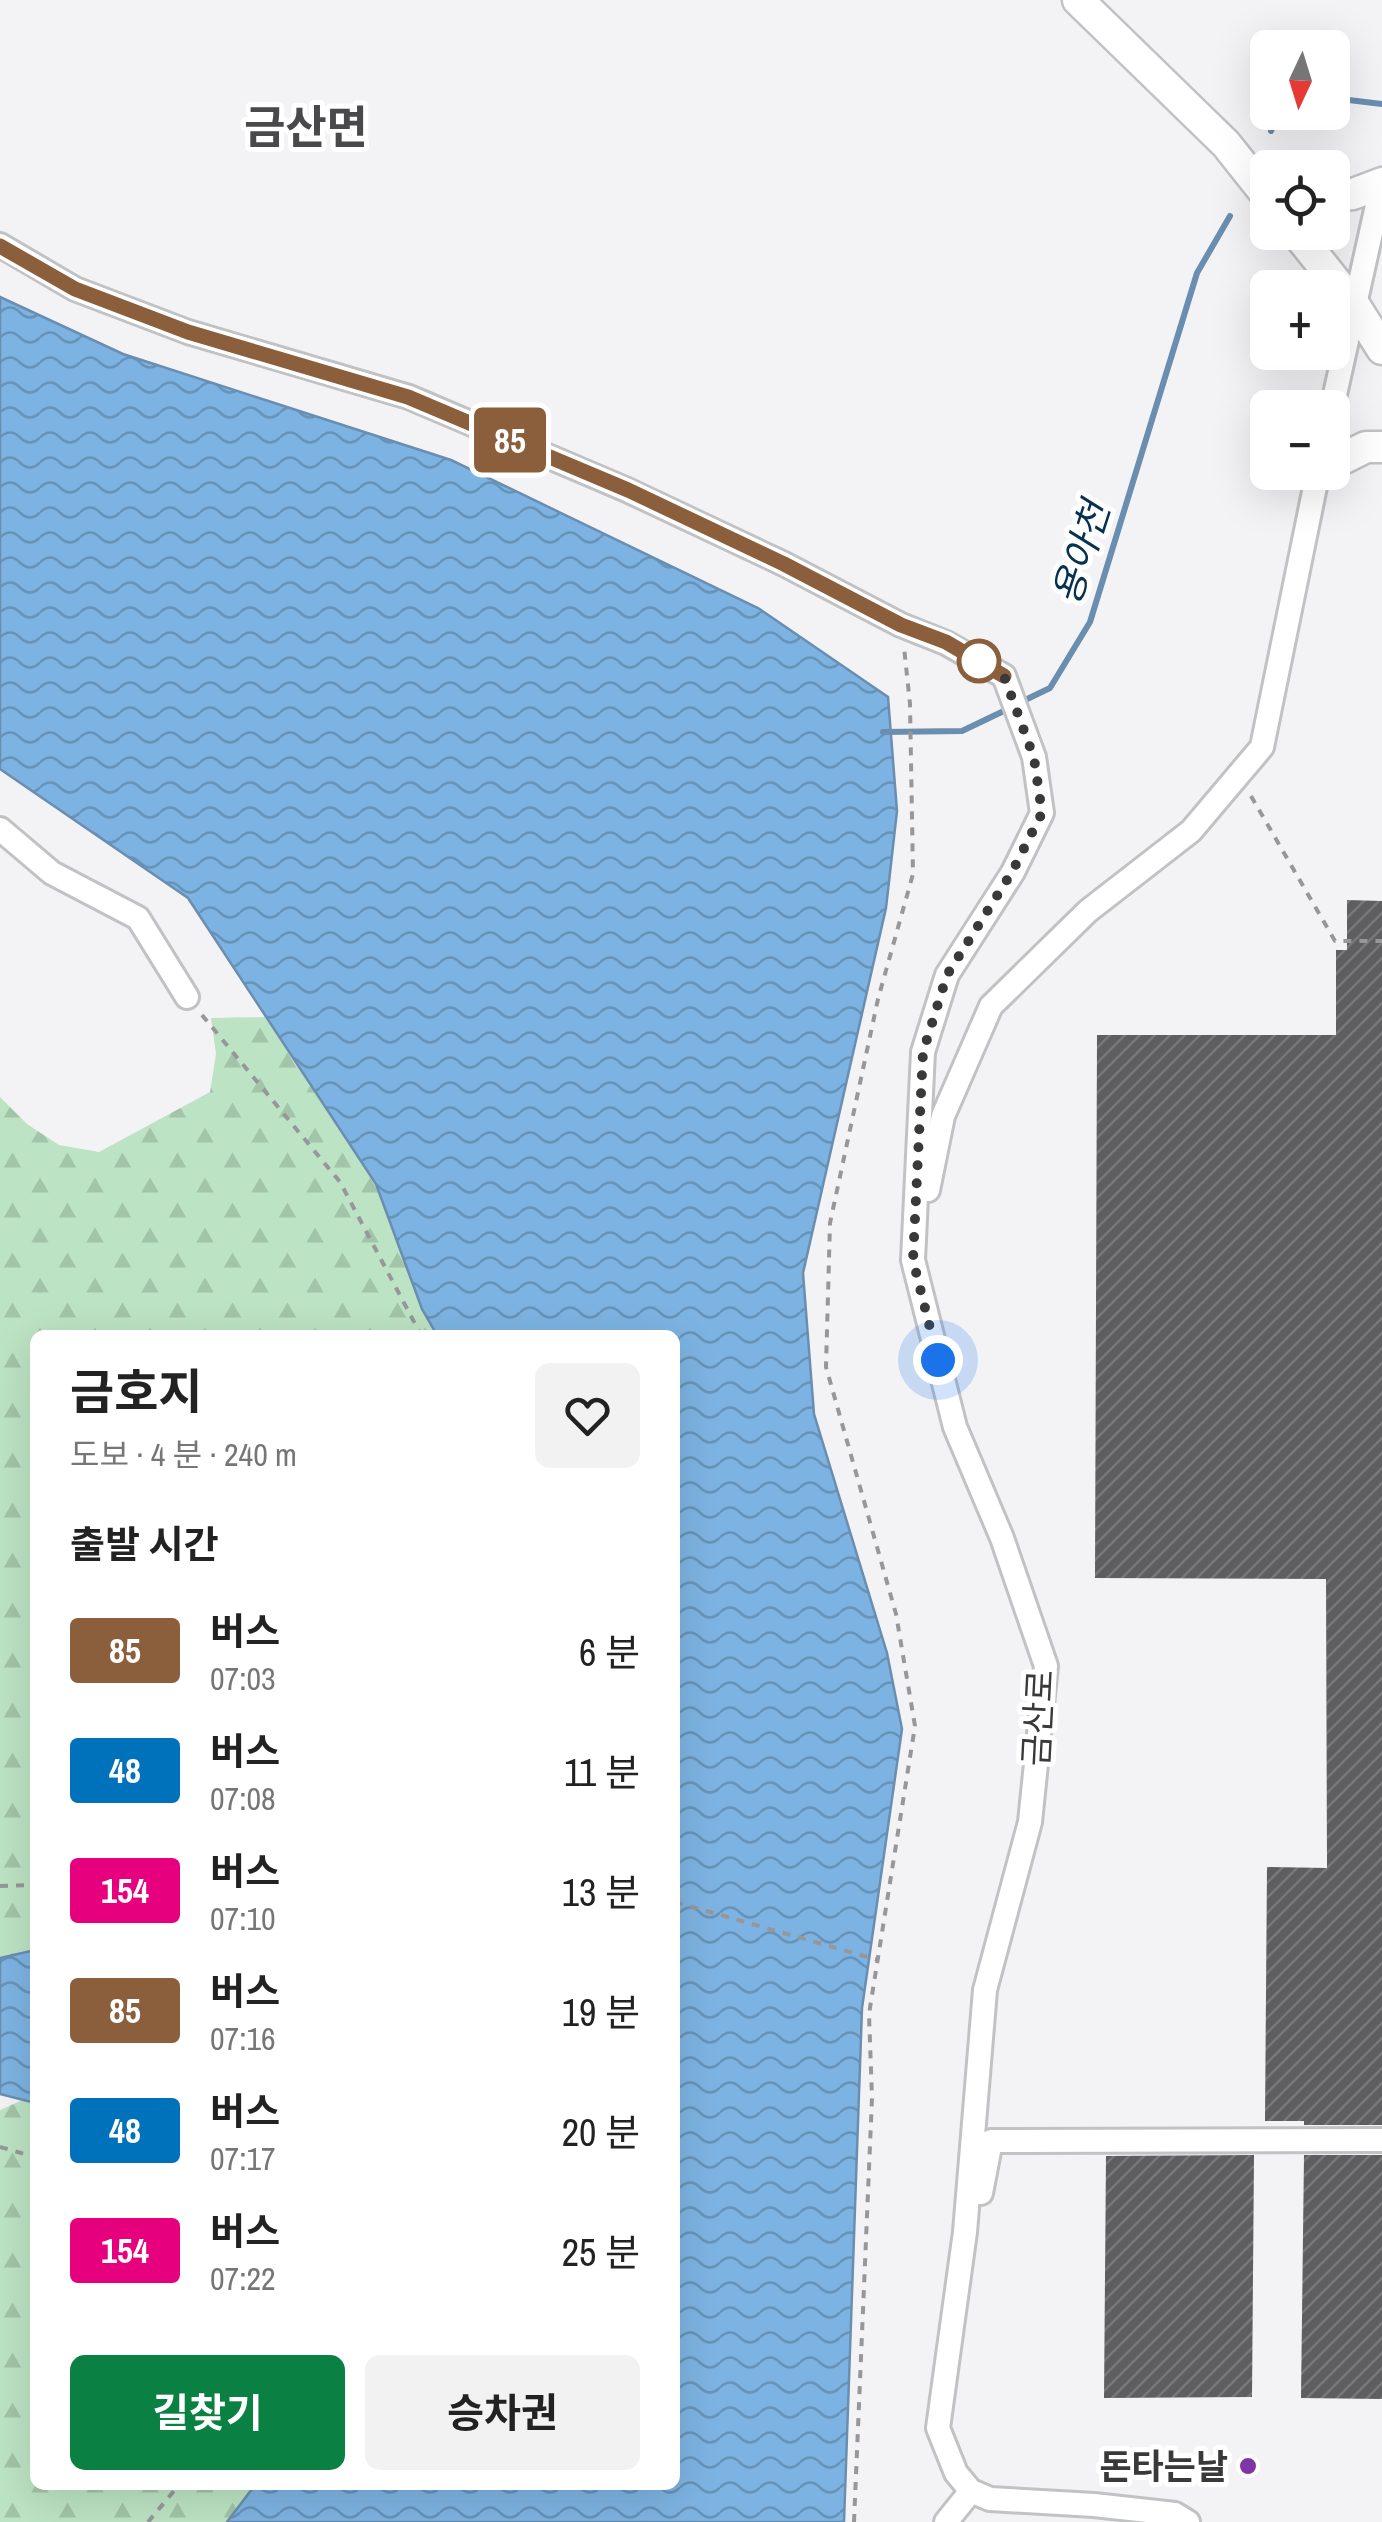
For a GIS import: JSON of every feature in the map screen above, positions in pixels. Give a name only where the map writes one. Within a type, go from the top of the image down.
[{"type":"main road","points":[[1078,0],[1226,144],[1250,172]]},
{"type":"main road","points":[[1350,194],[1382,183]]},
{"type":"main road","points":[[1310,250],[1355,306],[1382,349]]},
{"type":"main road","points":[[1350,455],[1366,447],[1382,447]]},
{"type":"street","points":[[1336,390],[1382,183]]},
{"type":"street","points":[[0,246],[75,289],[188,332],[408,397],[628,490],[901,625]]},
{"type":"street","points":[[913,1260],[943,1116],[991,1006],[1088,911],[1191,831],[1262,747],[1315,490]]},
{"type":"street","name":"금산로","points":[[901,625],[946,642],[1004,676],[1034,758],[1042,813],[1012,872],[947,975],[923,1052],[913,1260],[955,1427],[1002,1538],[1046,1666],[1030,1822],[986,1990],[965,2232],[938,2428],[956,2473],[971,2491]]},
{"type":"street","points":[[0,830],[52,873],[138,918],[187,997]]},
{"type":"street","points":[[944,2382],[963,2342],[991,2141],[1382,2140]]},
{"type":"street","points":[[946,2522],[971,2491],[990,2499],[1175,2514],[1188,2522]]},
{"type":"path","points":[[854,2522],[872,2098],[870,2014],[915,1726],[896,1614],[826,1366],[826,1348],[830,1223],[878,998],[913,874],[910,704],[901,625]]},
{"type":"path","points":[[1238,774],[1335,941],[1382,942]]},
{"type":"path","points":[[187,997],[340,1182],[418,1330]]},
{"type":"path","points":[[0,1886],[30,1885]]},
{"type":"path","points":[[680,1903],[878,1960]]},
{"type":"path","points":[[0,2147],[30,2156]]},
{"type":"path","points":[[148,2522],[174,2490]]},
{"type":"green space","points":[[265,1017],[376,1184],[422,1309],[434,1330],[30,1330],[30,1951],[0,1958],[0,1097],[27,1124],[59,1145],[99,1152],[210,1092],[216,1054],[211,1018]]},
{"type":"green space","points":[[25,2099],[30,2101],[30,2490],[251,2490],[227,2522],[0,2522],[0,2110]]},
{"type":"water","points":[[0,297],[123,354],[451,460],[758,608],[888,697],[897,811],[886,908],[803,1273],[814,1414],[887,1653],[902,1729],[862,2008],[844,2522],[227,2522],[251,2490],[680,2490],[680,1330],[434,1330],[422,1309],[376,1184],[188,898],[0,769]]},
{"type":"water","points":[[30,1951],[30,2102],[0,2094],[0,1958]]},
{"type":"building","points":[[1347,900],[1382,901],[1382,2125],[1304,2125],[1304,2121],[1265,2121],[1267,1867],[1327,1868],[1326,1579],[1095,1578],[1097,1035],[1336,1035],[1336,950],[1347,950]]},
{"type":"building","points":[[1254,2155],[1252,2397],[1104,2398],[1106,2156]]},
{"type":"building","points":[[1304,2155],[1382,2155],[1382,2399],[1301,2398]]},
{"type":"waterway","name":"용아천","points":[[1350,100],[1382,104]]},
{"type":"waterway","name":"용아천","points":[[1021,702],[1050,688],[1090,622],[1197,273],[1230,216]]},
{"type":"waterway","name":"용아천","points":[[883,732],[962,731],[1010,708]]},
{"type":"bus line","name":"85","points":[[0,246],[75,289],[188,332],[408,397],[628,490],[901,625],[946,642],[1004,676]]},
{"type":"place","name":"돈타는날","points":[[1248,2466]]},
{"type":"district","name":"금산면","points":[[306,126]]},
{"type":"route","points":[[938,1360],[913,1260],[923,1052],[947,975],[1012,872],[1042,813],[1034,758],[1004,676],[975,659],[979,661]]}]
